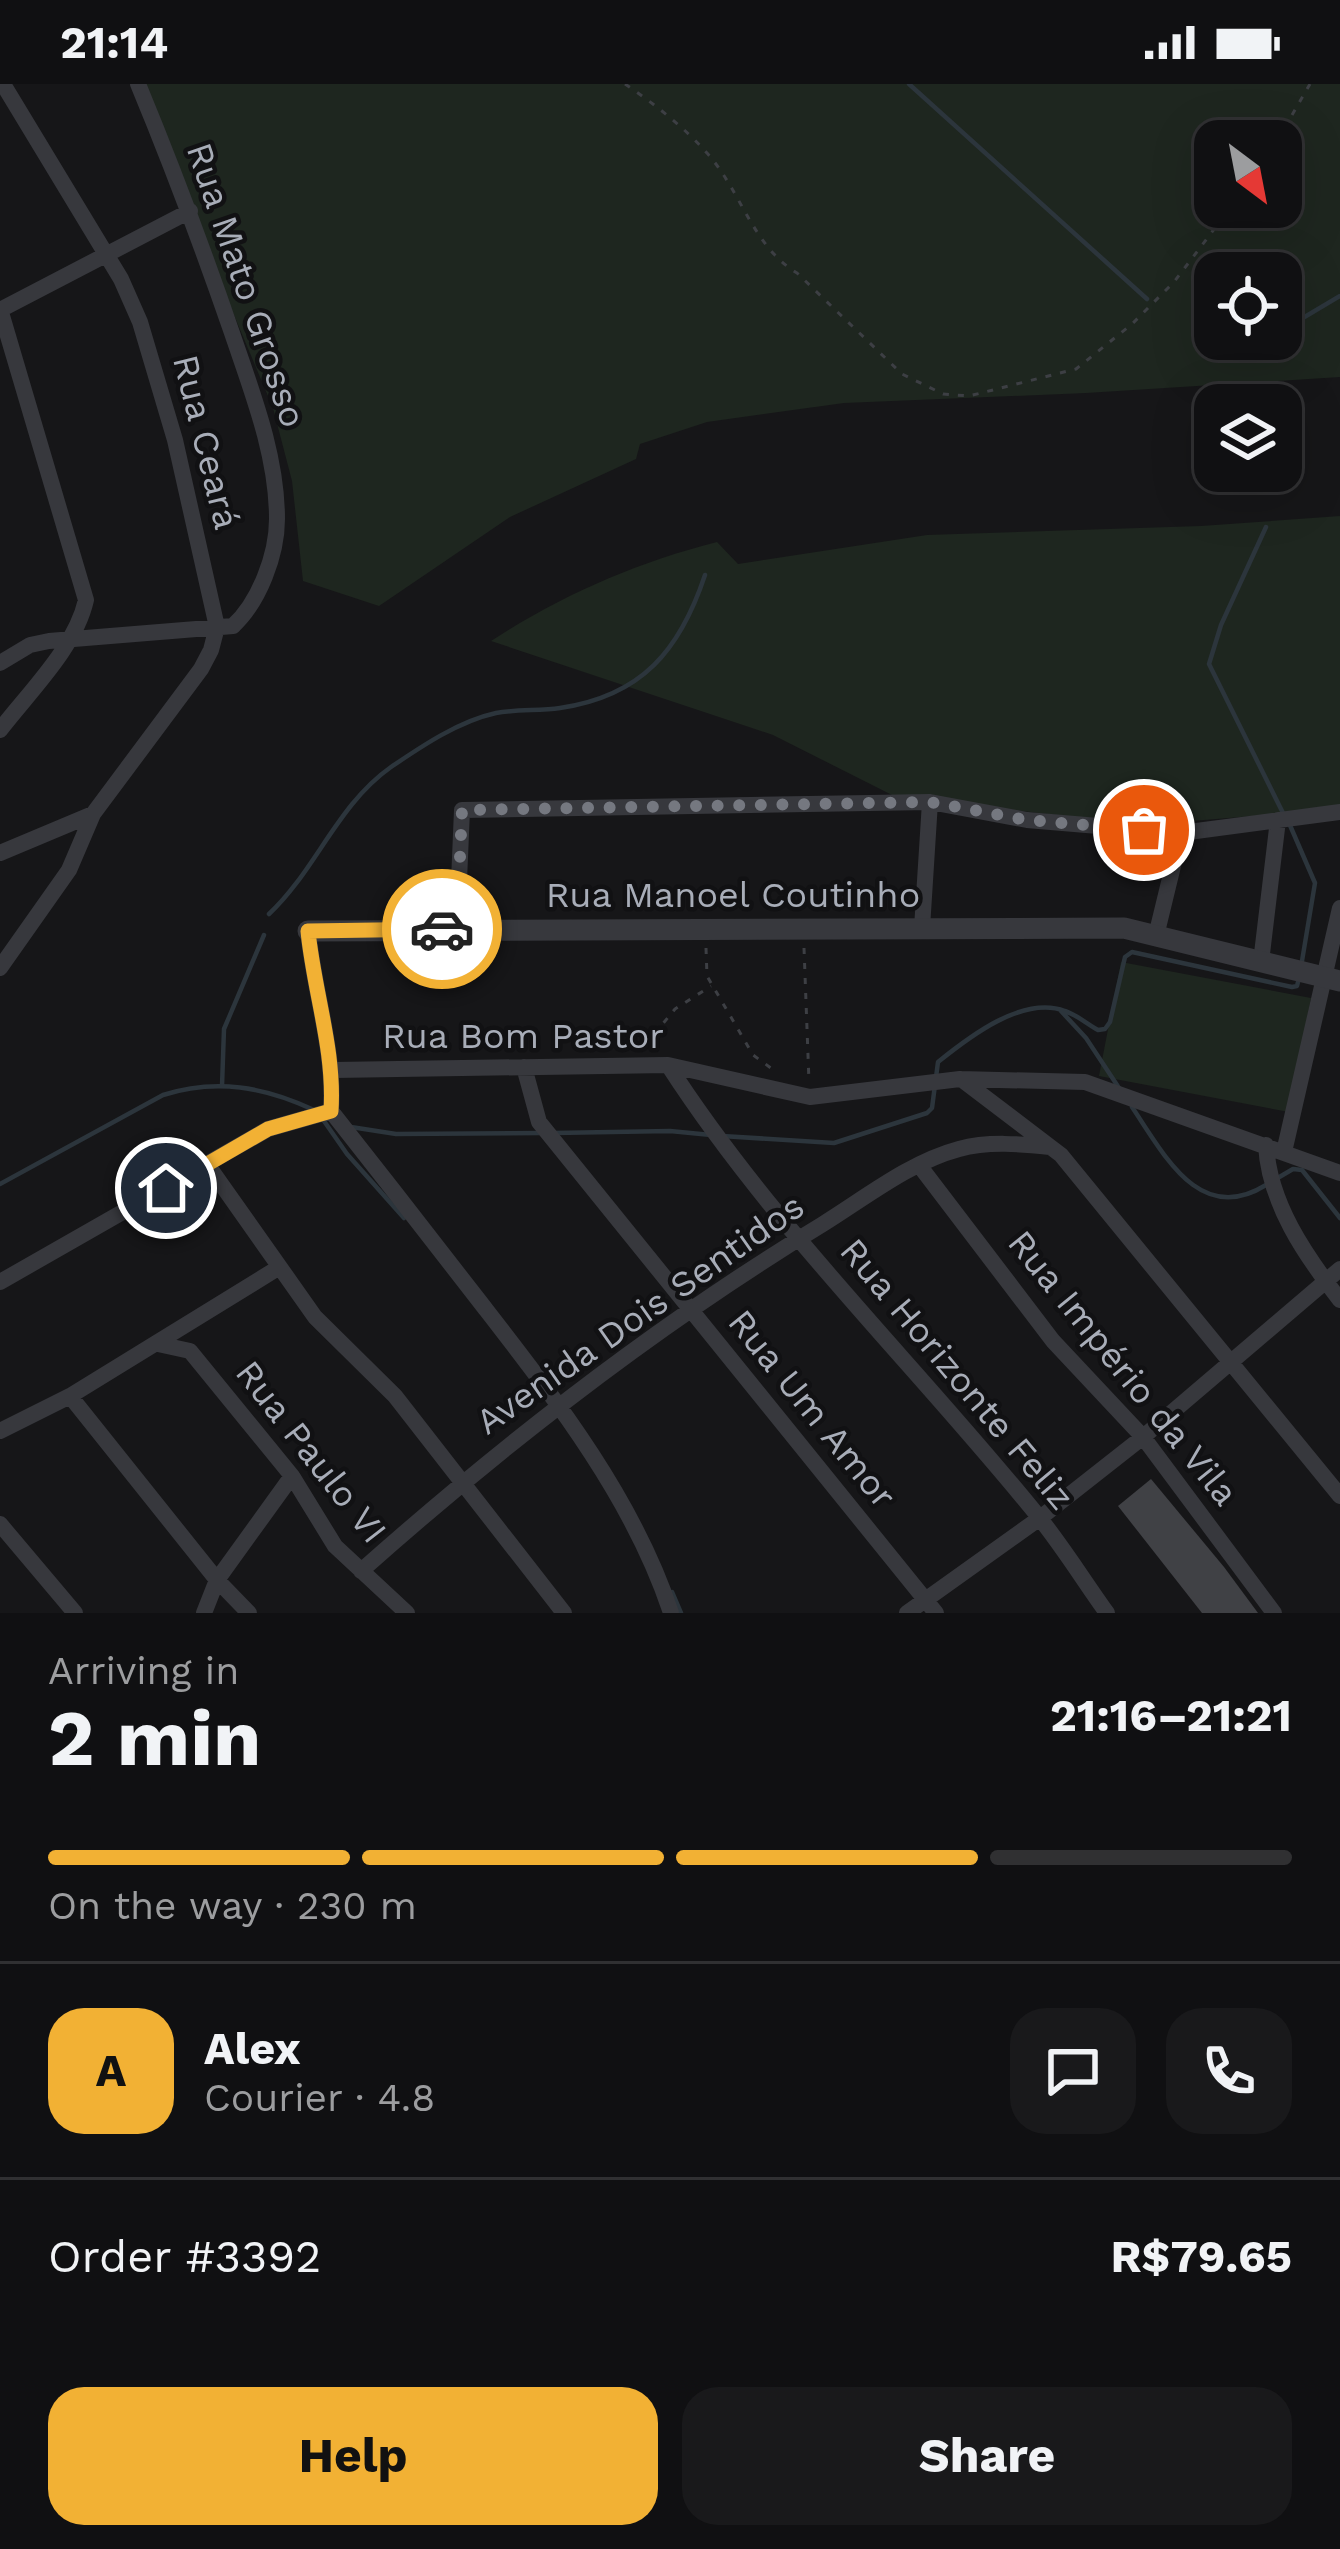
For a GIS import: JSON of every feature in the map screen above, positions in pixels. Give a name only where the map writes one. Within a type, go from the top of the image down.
[{"type":"street","name":"Rua Ceará","points":[[3,84],[122,279],[175,440],[217,627]]},
{"type":"street","name":"Rua Mato Grosso","points":[[138,84],[190,212],[252,390],[273,469],[278,523],[262,582],[250,610],[233,626],[217,627]]},
{"type":"street","points":[[0,730],[69,639],[86,599],[0,310],[190,212]]},
{"type":"street","points":[[0,663],[30,644],[217,627],[201,669],[93,814],[69,870],[0,968]]},
{"type":"street","points":[[922,928],[930,802]]},
{"type":"street","points":[[457,928],[462,810],[930,802],[1027,820],[1181,833],[1340,812]]},
{"type":"street","points":[[0,853],[93,814]]},
{"type":"street","points":[[1261,962],[1277,820]]},
{"type":"street","points":[[1156,936],[1181,833]]},
{"type":"street","points":[[1284,1152],[1332,979],[1340,908]]},
{"type":"street","name":"Rua Manoel Coutinho","points":[[308,931],[1124,928],[1332,979]]},
{"type":"street","points":[[308,931],[312,974],[334,1070],[331,1111],[558,1406],[613,1491],[659,1578],[670,1613]]},
{"type":"street","name":"Rua Bom Pastor","points":[[334,1070],[668,1065],[810,1097],[960,1079],[1085,1082],[1340,1173]]},
{"type":"street","name":"Rua Horizonte Feliz","points":[[668,1065],[711,1132],[1040,1518],[1107,1613]]},
{"type":"street","name":"Rua Um Amor","points":[[524,1067],[539,1122],[930,1606]]},
{"type":"street","points":[[960,1079],[1050,1147],[1232,1359],[1340,1496]]},
{"type":"street","points":[[0,1282],[268,1129],[331,1111]]},
{"type":"street","name":"Avenida Dois Sentidos","points":[[361,1570],[558,1406],[798,1239],[920,1165],[960,1149],[1007,1143],[1050,1147]]},
{"type":"street","points":[[1265,1145],[1274,1194],[1333,1275],[1340,1300]]},
{"type":"street","points":[[207,1164],[315,1317],[395,1396],[564,1613]]},
{"type":"street","name":"Rua Império da Vila","points":[[920,1165],[1053,1341],[1143,1437],[1274,1613]]},
{"type":"street","points":[[0,1431],[70,1396],[278,1268]]},
{"type":"street","points":[[907,1613],[930,1606],[1143,1437],[1333,1275]]},
{"type":"street","name":"Rua Paulo VI","points":[[158,1344],[190,1351],[292,1476],[335,1546],[407,1613]]},
{"type":"street","points":[[70,1396],[248,1613]]},
{"type":"street","points":[[204,1613],[217,1580],[292,1476]]},
{"type":"street","points":[[0,1524],[75,1613]]},
{"type":"path","points":[[626,84],[706,152],[764,247],[902,374],[944,394],[970,396],[1076,369],[1132,325],[1174,282],[1215,228]]},
{"type":"path","points":[[1289,120],[1310,84]]},
{"type":"path","points":[[718,928],[706,946],[707,976],[753,1055],[779,1075]]},
{"type":"path","points":[[803,928],[810,1097]]},
{"type":"path","points":[[668,1065],[654,1047],[656,1032],[675,1009],[712,985]]},
{"type":"shaded area","points":[[137,84],[1340,84],[1340,377],[844,403],[707,422],[640,444],[636,459],[510,517],[379,606],[303,581],[292,481],[273,408]]},
{"type":"shaded area","points":[[1340,516],[1340,809],[1142,825],[894,796],[773,735],[491,641],[600,582],[717,542],[738,564],[927,535],[1201,526]]},
{"type":"shaded area","points":[[1121,962],[1311,998],[1289,1112],[1099,1076]]},
{"type":"building","points":[[1151,1479],[1258,1613],[1202,1613],[1118,1506]]},
{"type":"waterway","points":[[909,84],[1147,299]]},
{"type":"waterway","points":[[1302,319],[1340,296]]},
{"type":"waterway","points":[[1266,527],[1221,625],[1209,664],[1283,813]]},
{"type":"waterway","points":[[269,914],[356,800],[391,767],[441,735],[482,717],[560,708],[614,693],[654,665],[670,647],[705,575]]},
{"type":"waterway","points":[[1289,823],[1315,883],[1301,967]]},
{"type":"waterway","points":[[222,1086],[224,1029],[264,935]]},
{"type":"waterway","points":[[722,1136],[834,1143],[927,1113],[932,1108],[938,1062],[997,1021],[1049,1008],[1105,1029],[1125,957],[1132,952],[1292,987],[1299,978]]},
{"type":"waterway","points":[[1061,1011],[1086,1038],[1119,1088]]},
{"type":"waterway","points":[[0,1184],[163,1095],[183,1090],[240,1088],[314,1110]]},
{"type":"waterway","points":[[1132,1107],[1171,1164],[1203,1191],[1222,1197],[1266,1185]]},
{"type":"waterway","points":[[324,1121],[404,1218]]},
{"type":"waterway","points":[[351,1127],[396,1134],[543,1133]]},
{"type":"waterway","points":[[554,1133],[711,1135]]},
{"type":"waterway","points":[[1276,1179],[1293,1169],[1302,1170],[1340,1218]]},
{"type":"waterway","points":[[672,1592],[681,1613]]},
{"type":"way so far","points":[[442,929],[457,928],[462,810],[930,802],[1027,820],[1144,830]]},
{"type":"route","points":[[166,1188],[268,1129],[331,1111],[334,1070],[312,974],[308,931],[442,929]]}]
